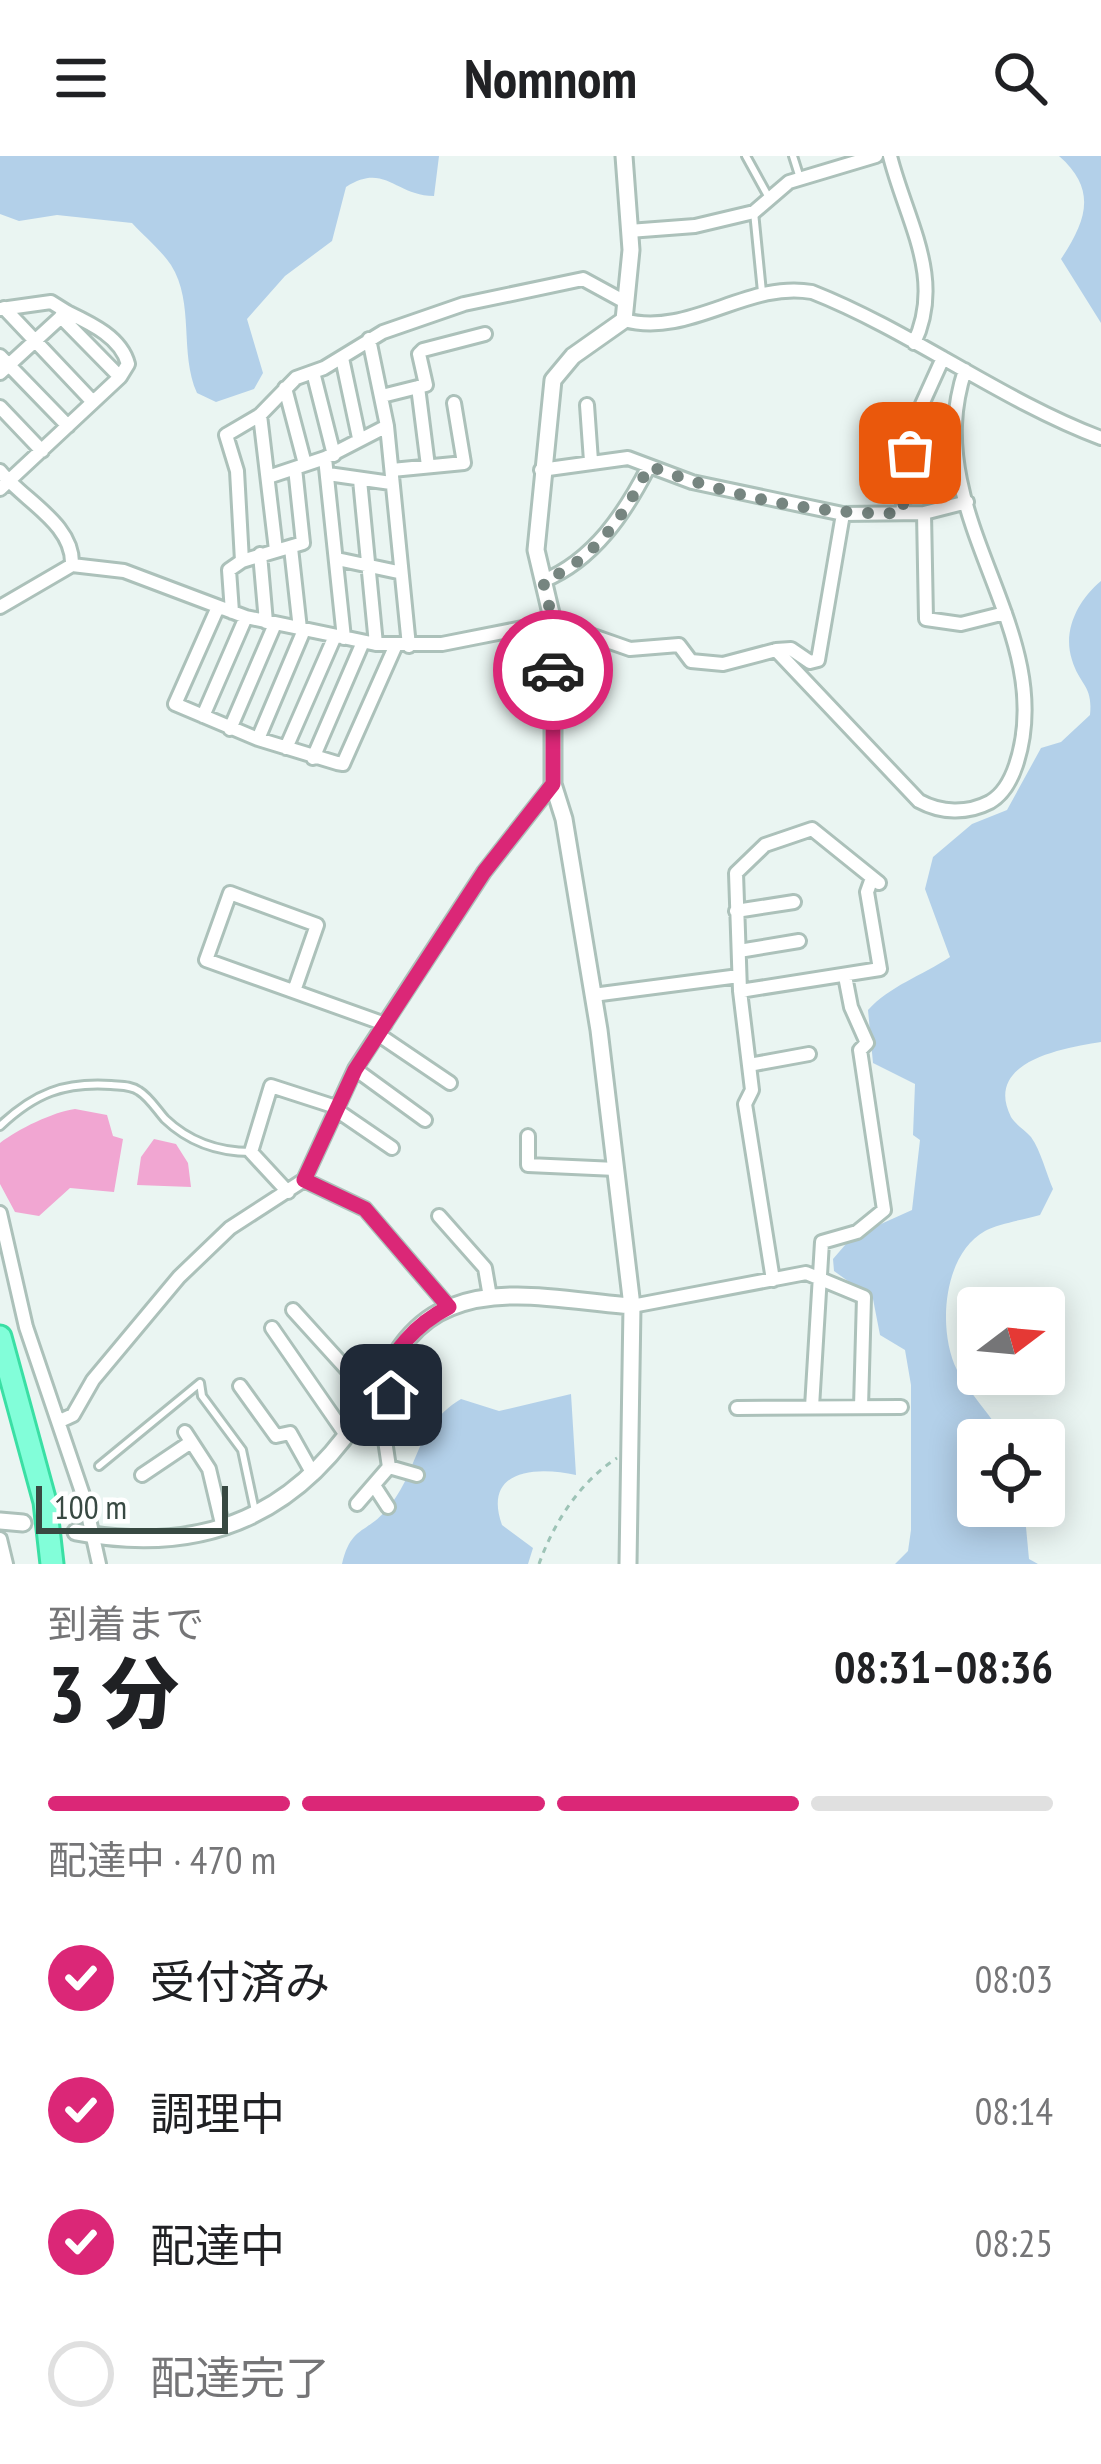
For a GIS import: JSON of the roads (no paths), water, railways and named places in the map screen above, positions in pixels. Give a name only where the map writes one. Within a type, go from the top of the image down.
[{"type":"highway","points":[[0,1336],[44,1502],[51,1564]]},
{"type":"highway","points":[[0,1389],[51,1564]]},
{"type":"street","points":[[625,156],[626,312],[573,356],[553,380],[536,550],[553,622],[553,784],[564,818],[593,995],[632,1306],[628,1564]]},
{"type":"street","points":[[629,231],[695,226],[754,212],[800,179],[875,156]]},
{"type":"street","points":[[890,156],[924,259],[927,317],[914,343]]},
{"type":"street","points":[[242,561],[237,471],[226,435],[260,415],[296,378],[342,358],[369,339],[464,304],[546,284],[584,279],[650,327],[763,296],[812,292],[1066,424],[1101,437]]},
{"type":"street","points":[[2,308],[51,302],[120,377]]},
{"type":"street","points":[[2,308],[93,402]]},
{"type":"street","points":[[64,314],[3,365],[68,426]]},
{"type":"street","points":[[64,314],[101,330],[127,355],[128,364],[43,452],[3,481],[62,531],[73,547],[72,565]]},
{"type":"street","points":[[382,396],[426,385],[418,354],[485,334]]},
{"type":"street","points":[[232,612],[175,704],[258,739],[343,764],[402,647],[387,427],[369,339]]},
{"type":"street","points":[[342,358],[359,438]]},
{"type":"street","points":[[902,513],[914,422],[943,358]]},
{"type":"street","points":[[776,650],[919,801],[948,812],[1000,795],[1025,732],[1024,682],[960,478],[953,410],[965,370]]},
{"type":"street","points":[[286,748],[339,637],[330,456],[313,373]]},
{"type":"street","points":[[418,387],[428,466]]},
{"type":"street","points":[[203,716],[232,612],[229,570],[260,554],[303,543],[300,466],[285,388]]},
{"type":"street","points":[[328,474],[360,480],[464,464],[454,403]]},
{"type":"street","points":[[587,405],[591,460]]},
{"type":"street","points":[[0,407],[43,452]]},
{"type":"street","points":[[260,415],[276,550]]},
{"type":"street","points":[[268,477],[330,456],[387,427]]},
{"type":"street","points":[[541,470],[628,458],[737,494],[843,514],[924,512],[967,502]]},
{"type":"street","points":[[543,581],[564,573],[623,517],[649,466]]},
{"type":"street","points":[[314,758],[369,643],[360,480]]},
{"type":"street","points":[[924,512],[926,619],[961,624],[1005,614]]},
{"type":"street","points":[[0,608],[72,565],[124,571],[232,612],[369,643],[402,647],[553,622],[602,643],[630,649],[679,645],[691,661],[710,665],[791,649],[810,662],[818,660],[843,514]]},
{"type":"street","points":[[258,739],[302,630],[291,548]]},
{"type":"street","points":[[230,729],[271,623],[260,554]]},
{"type":"street","points":[[337,560],[398,572]]},
{"type":"street","points":[[60,1421],[73,1415],[93,1381],[179,1277],[230,1228],[304,1180],[355,1070],[484,872],[553,784]]},
{"type":"street","points":[[593,995],[740,984],[845,976],[880,969],[867,892],[876,880],[850,864],[816,830],[776,838],[739,866],[740,984],[752,1090],[745,1104],[773,1280]]},
{"type":"street","points":[[293,991],[316,925],[230,893],[206,960],[382,1029],[450,1083]]},
{"type":"street","points":[[736,910],[794,902]]},
{"type":"street","points":[[739,951],[799,941]]},
{"type":"street","points":[[812,1407],[822,1242],[857,1232],[884,1210],[860,1050],[867,1043],[851,1007],[845,976]]},
{"type":"street","points":[[749,1065],[809,1054]]},
{"type":"street","points":[[355,1070],[425,1120]]},
{"type":"street","points":[[287,1192],[251,1152],[271,1086],[336,1108],[392,1148]]},
{"type":"street","points":[[528,1136],[528,1166],[616,1168]]},
{"type":"street","points":[[304,1180],[365,1209],[449,1307]]},
{"type":"street","points":[[0,1213],[26,1328],[60,1421],[99,1564]]},
{"type":"street","points":[[439,1216],[485,1268],[490,1297]]},
{"type":"street","points":[[76,1532],[167,1540],[223,1528],[256,1514],[314,1474],[380,1392],[415,1330],[449,1307],[490,1297],[632,1306],[819,1274],[864,1297],[861,1407]]},
{"type":"street","points":[[293,1310],[402,1417]]},
{"type":"street","points":[[272,1328],[346,1435]]},
{"type":"street","points":[[380,1392],[416,1378]]},
{"type":"street","points":[[240,1385],[276,1436],[290,1433],[314,1474]]},
{"type":"street","points":[[358,1504],[389,1467],[380,1392]]},
{"type":"street","points":[[737,1408],[902,1407]]},
{"type":"street","points":[[142,1475],[188,1437],[209,1469],[223,1528]]},
{"type":"street","points":[[389,1467],[417,1475]]},
{"type":"street","points":[[375,1486],[388,1507]]},
{"type":"street","points":[[0,1521],[23,1523]]},
{"type":"street","points":[[0,1539],[6,1564]]},
{"type":"lane","points":[[746,156],[770,199]]},
{"type":"lane","points":[[793,156],[800,179]]},
{"type":"lane","points":[[754,212],[763,296]]},
{"type":"lane","points":[[0,1126],[35,1096],[54,1088],[78,1083],[128,1087],[140,1091],[195,1141],[251,1152]]},
{"type":"lane","points":[[99,1466],[200,1383],[202,1396],[242,1450],[256,1514]]}]
